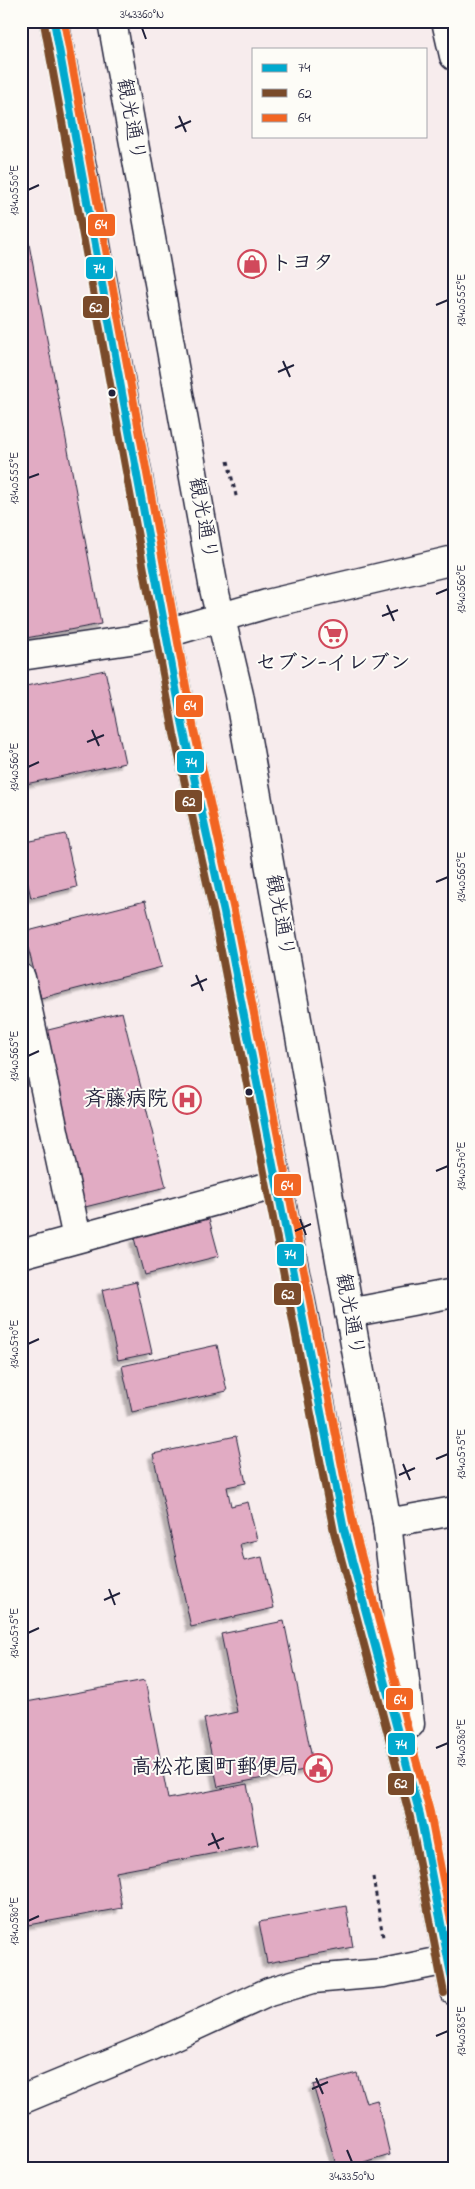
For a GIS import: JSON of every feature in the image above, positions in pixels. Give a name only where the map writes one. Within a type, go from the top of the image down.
[{"type":"main road","name":"観光通り","points":[[54,21],[184,732],[224,913],[344,1530],[420,1815]]},
{"type":"main road","name":"観光通り","points":[[112,21],[220,618],[239,695],[387,1522],[420,1815],[454,1991]]},
{"type":"main road","points":[[446,21],[454,56]]},
{"type":"main road","points":[[21,656],[167,633],[267,604],[454,560]]},
{"type":"main road","points":[[21,978],[77,1238]]},
{"type":"main road","points":[[21,1254],[278,1184]]},
{"type":"main road","points":[[349,1313],[454,1293]]},
{"type":"main road","points":[[387,1522],[454,1511]]},
{"type":"main road","points":[[21,2100],[149,2047],[269,1992],[313,1979],[383,1974],[447,1960]]},
{"type":"path","points":[[227,455],[237,500]]},
{"type":"path","points":[[373,1877],[384,1936]]},
{"type":"building","points":[[21,202],[101,624],[21,639]]},
{"type":"building","points":[[105,670],[125,763],[21,785],[21,687]]},
{"type":"building","points":[[65,834],[77,887],[31,898],[21,853],[21,843]]},
{"type":"building","points":[[145,901],[162,967],[41,998],[24,932]]},
{"type":"building","points":[[122,1012],[166,1187],[85,1207],[40,1032]]},
{"type":"building","points":[[209,1219],[219,1256],[144,1275],[134,1238]]},
{"type":"building","points":[[136,1282],[152,1353],[118,1360],[102,1290]]},
{"type":"building","points":[[217,1345],[227,1391],[132,1412],[122,1366]]},
{"type":"building","points":[[236,1436],[246,1483],[227,1487],[231,1506],[248,1502],[257,1540],[240,1544],[244,1561],[262,1557],[274,1608],[191,1627],[153,1454]]},
{"type":"building","points":[[284,1621],[314,1768],[218,1787],[204,1719],[237,1712],[221,1634]]},
{"type":"building","points":[[145,1680],[168,1799],[247,1784],[258,1845],[116,1872],[122,1908],[28,1925],[21,1888],[21,1703]]},
{"type":"building","points":[[346,1906],[353,1947],[267,1963],[259,1922]]},
{"type":"building","points":[[357,2073],[366,2103],[377,2100],[390,2155],[347,2168],[337,2168],[313,2085]]},
{"type":"transit line","name":"74","points":[[54,21],[184,732],[224,913],[344,1530],[420,1815],[454,1990]]},
{"type":"transit line","name":"64","points":[[64,21],[194,730],[234,911],[354,1528],[430,1812],[454,1937]]},
{"type":"transit line","name":"62","points":[[44,23],[174,734],[214,915],[334,1532],[410,1817],[444,1993]]},
{"type":"place","name":"トヨタ","points":[[252,264]]},
{"type":"place","name":"セブン-イレブン","points":[[333,634]]},
{"type":"place","name":"斉藤病院","points":[[187,1100]]},
{"type":"place","name":"高松花園町郵便局","points":[[318,1768]]}]
